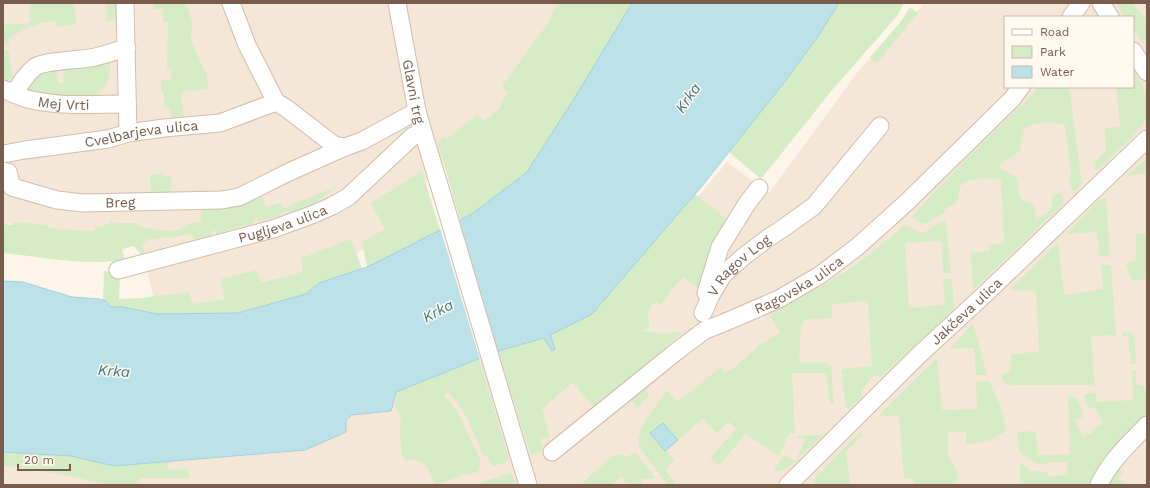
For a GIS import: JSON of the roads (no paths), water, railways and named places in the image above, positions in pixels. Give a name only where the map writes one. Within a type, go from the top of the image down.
[{"type":"street","points":[[125,3],[128,133]]},
{"type":"street","points":[[231,3],[247,45],[276,102],[334,145],[345,147],[362,141],[417,111]]},
{"type":"street","name":"Glavni trg","points":[[397,3],[422,132],[437,178],[526,481]]},
{"type":"street","points":[[1072,16],[1081,3]]},
{"type":"street","points":[[1101,3],[1109,16]]},
{"type":"street","points":[[9,92],[35,67],[43,64],[92,58],[127,48]]},
{"type":"street","points":[[1134,52],[1147,72]]},
{"type":"street","name":"Ragovska ulica","points":[[552,452],[676,351],[704,321],[721,324],[779,299],[820,275],[858,246],[906,203],[1012,99],[1020,88]]},
{"type":"street","name":"Mej Vrti","points":[[9,92],[30,100],[55,104],[127,104]]},
{"type":"street","name":"Cvelbarjeva ulica","points":[[3,154],[108,138],[128,133],[220,123],[276,102]]},
{"type":"street","name":"V Ragov Log","points":[[704,321],[711,295],[723,275],[768,238],[814,206],[880,126]]},
{"type":"street","name":"Pugljeva ulica","points":[[118,270],[273,229],[332,206],[348,197],[413,136],[422,132]]},
{"type":"street","name":"Jakčeva ulica","points":[[790,485],[920,354],[1147,140]]},
{"type":"street","name":"Breg","points":[[6,171],[12,187],[57,200],[83,203],[222,200],[239,197],[252,192],[289,172],[345,147]]},
{"type":"street","name":"V Ragov Log","points":[[704,321],[705,296],[720,247],[748,202],[759,188]]},
{"type":"street","points":[[1099,485],[1103,476],[1147,425]]},
{"type":"water","name":"Krka","points":[[632,3],[839,3],[819,35],[786,80],[702,186],[592,314],[550,335],[555,349],[552,351],[544,338],[498,351],[396,392],[391,411],[352,415],[346,420],[346,432],[305,450],[114,466],[71,456],[3,452],[3,281],[23,282],[72,297],[99,299],[106,301],[111,307],[123,307],[157,314],[238,313],[306,294],[319,283],[367,267],[472,214],[527,172],[572,102]]},
{"type":"water","points":[[663,423],[678,440],[665,451],[650,433]]}]
